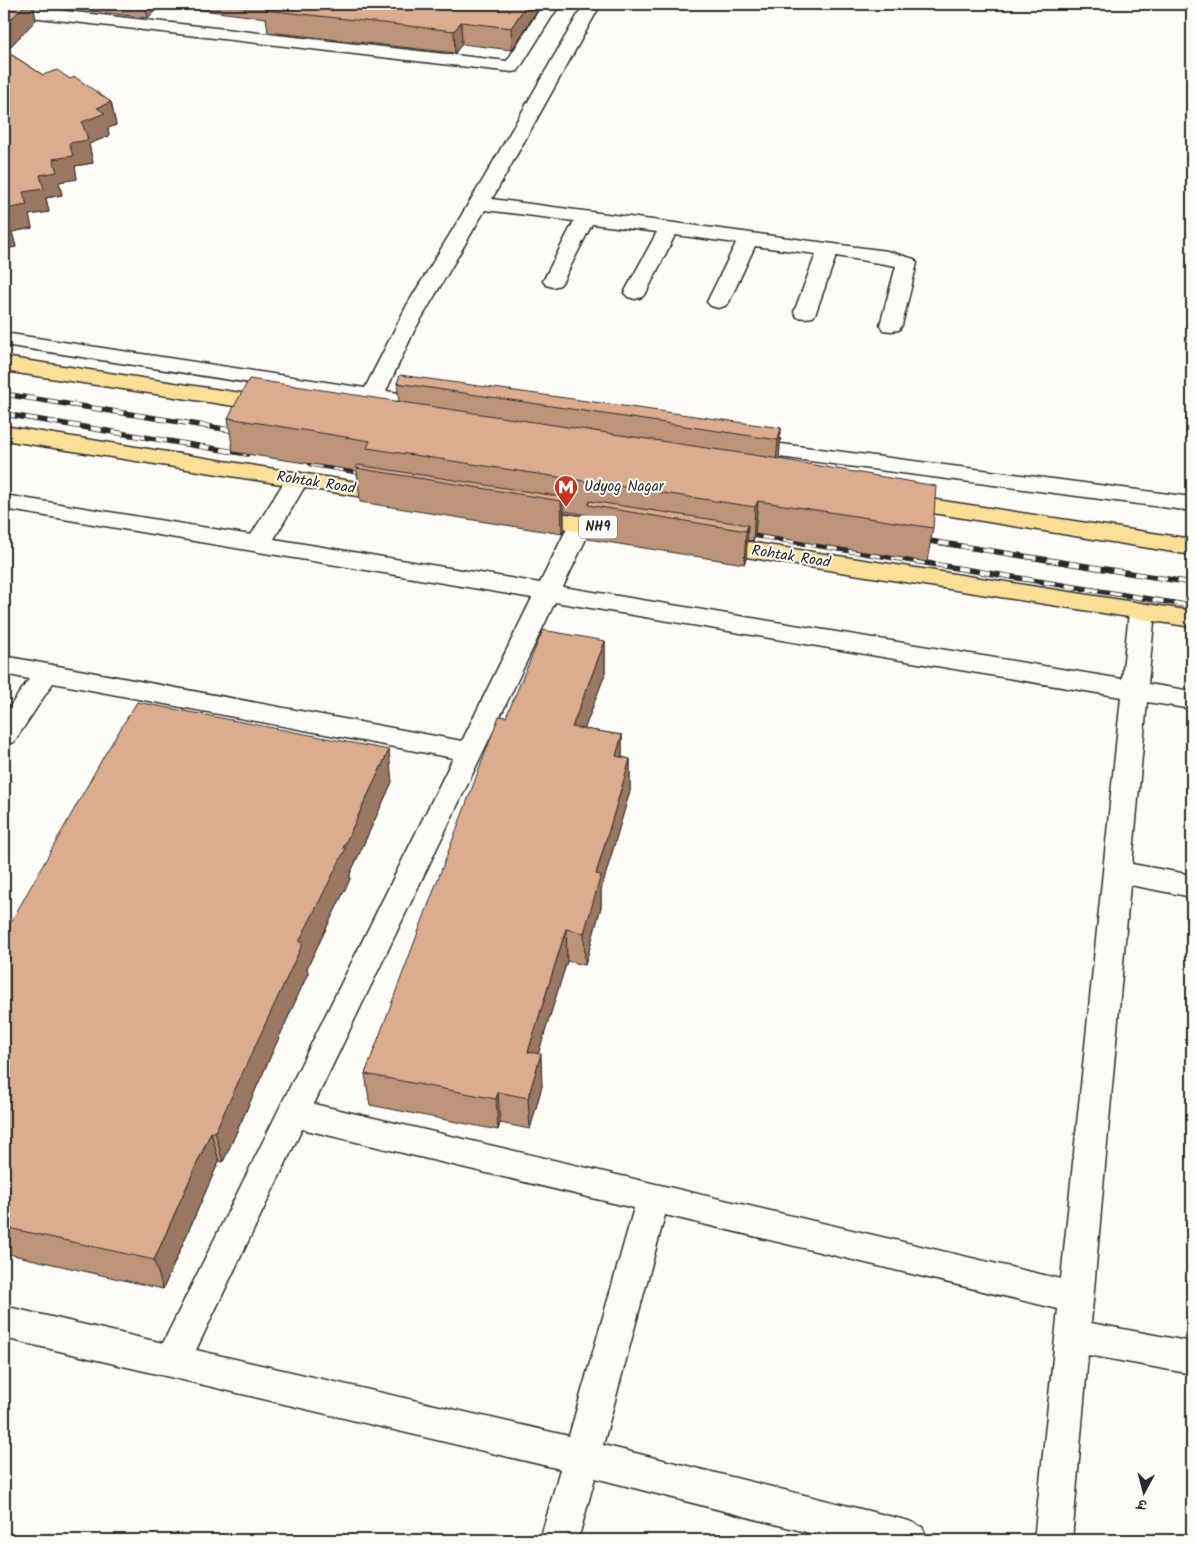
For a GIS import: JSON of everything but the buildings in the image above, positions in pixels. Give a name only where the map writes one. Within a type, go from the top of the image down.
[{"type":"highway","points":[[4,364],[297,409]]},
{"type":"highway","name":"Rohtak Road","points":[[4,433],[416,498]]},
{"type":"highway","points":[[878,498],[1192,547]]},
{"type":"highway","name":"NH9","points":[[504,512],[650,535]]},
{"type":"highway","name":"Rohtak Road","points":[[689,541],[1192,619]]},
{"type":"street","points":[[4,8],[512,67],[551,4]]},
{"type":"street","points":[[365,419],[373,396],[405,325],[480,202],[592,4]]},
{"type":"street","points":[[480,202],[887,257],[907,262],[891,325]]},
{"type":"street","points":[[553,281],[586,217]]},
{"type":"street","points":[[636,293],[669,228]]},
{"type":"street","points":[[718,302],[748,238]]},
{"type":"street","points":[[805,312],[828,249]]},
{"type":"street","points":[[4,339],[452,407]]},
{"type":"street","points":[[718,443],[1192,504]]},
{"type":"street","points":[[258,545],[297,480]]},
{"type":"street","points":[[4,502],[1192,700]]},
{"type":"street","points":[[172,1362],[581,524]]},
{"type":"street","points":[[1053,1540],[1133,690],[1142,612]]},
{"type":"street","points":[[4,665],[470,752]]},
{"type":"street","points":[[4,735],[46,673]]},
{"type":"street","points":[[135,716],[149,691]]},
{"type":"street","points":[[1117,872],[1192,886]]},
{"type":"street","points":[[293,1113],[1076,1298]]},
{"type":"street","points":[[559,1540],[653,1198]]},
{"type":"street","points":[[4,1322],[582,1457],[909,1540]]},
{"type":"street","points":[[1073,1336],[1192,1358]]},
{"type":"railway","points":[[4,394],[243,432]]},
{"type":"railway","points":[[4,414],[247,454]]},
{"type":"railway","points":[[311,464],[370,474]]},
{"type":"railway","points":[[740,533],[1192,606]]},
{"type":"railway","points":[[917,539],[1192,583]]},
{"type":"place","name":"Udyog Nagar","points":[[566,508]]}]
